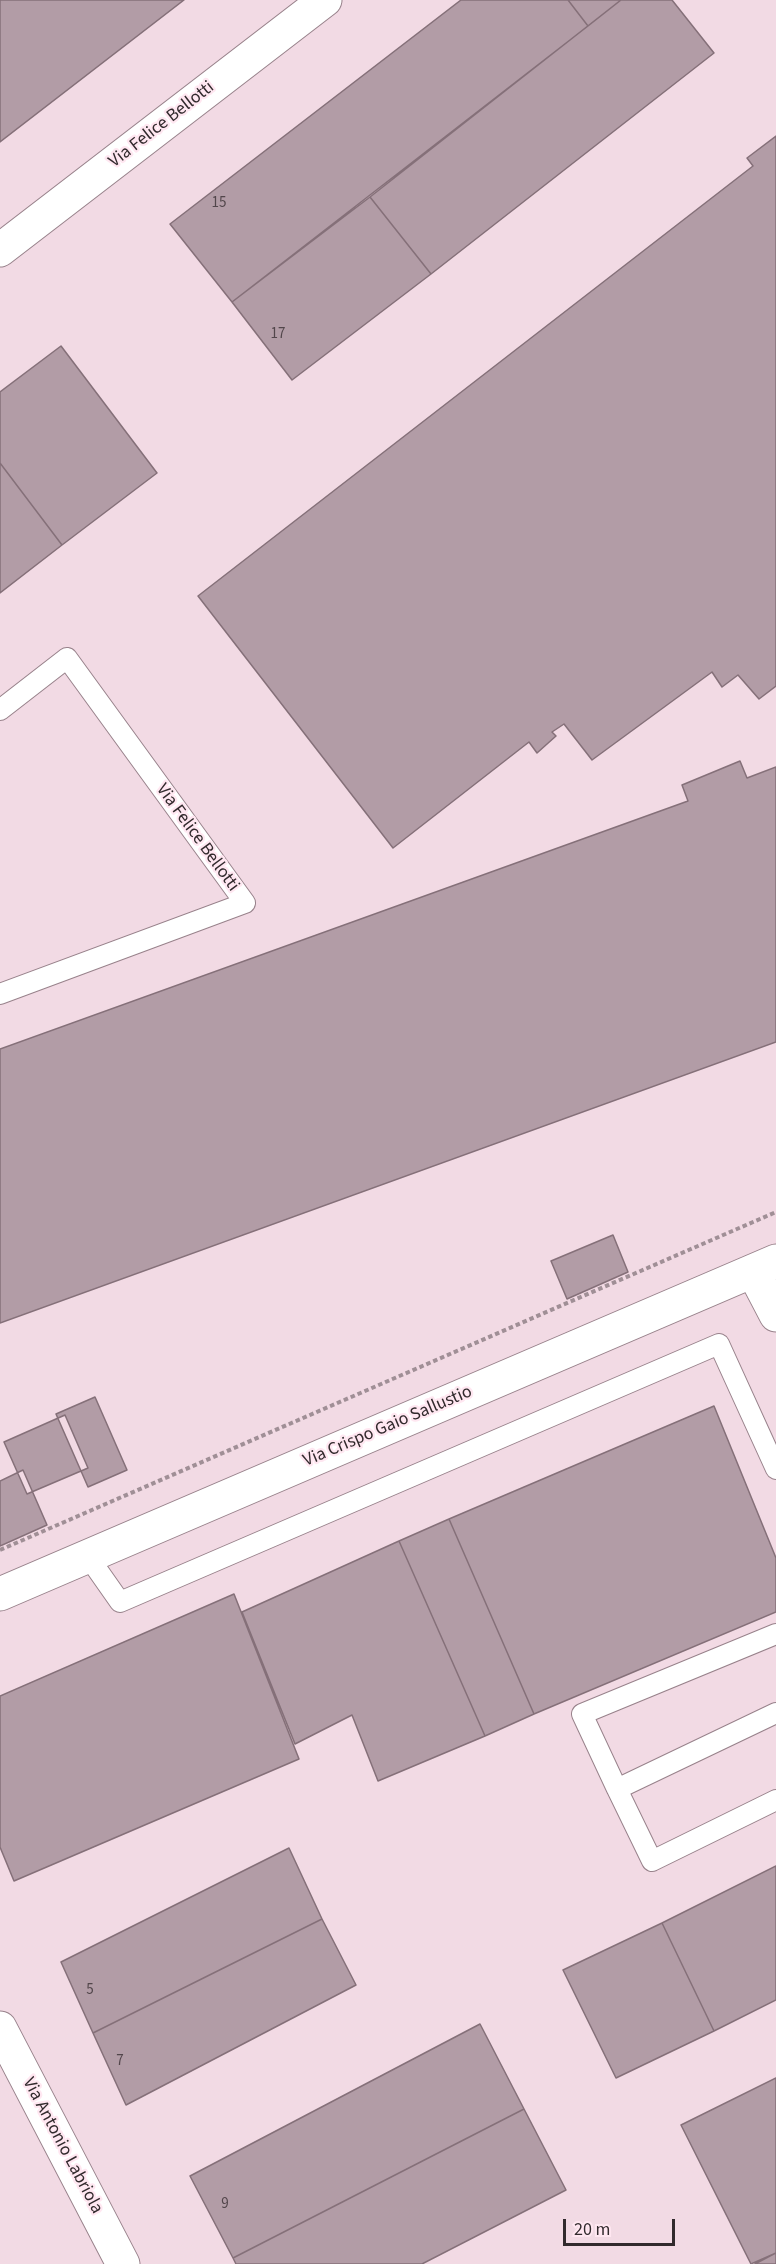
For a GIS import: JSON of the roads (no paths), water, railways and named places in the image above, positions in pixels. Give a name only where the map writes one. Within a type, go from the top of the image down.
[{"type":"street","name":"Via Felice Bellotti","points":[[0,250],[325,0]]},
{"type":"street","points":[[765,1266],[776,1315]]},
{"type":"street","name":"Via Crispo Gaio Sallustio","points":[[0,1594],[765,1266]]},
{"type":"street","name":"Via Antonio Labriola","points":[[0,2028],[123,2264]]},
{"type":"lane","name":"Via Felice Bellotti","points":[[0,710],[67,658],[245,903],[0,994]]},
{"type":"lane","points":[[87,1555],[120,1602],[719,1344],[776,1469]]},
{"type":"lane","points":[[776,1634],[582,1714],[652,1860],[776,1800]]},
{"type":"lane","points":[[617,1789],[776,1713]]}]
